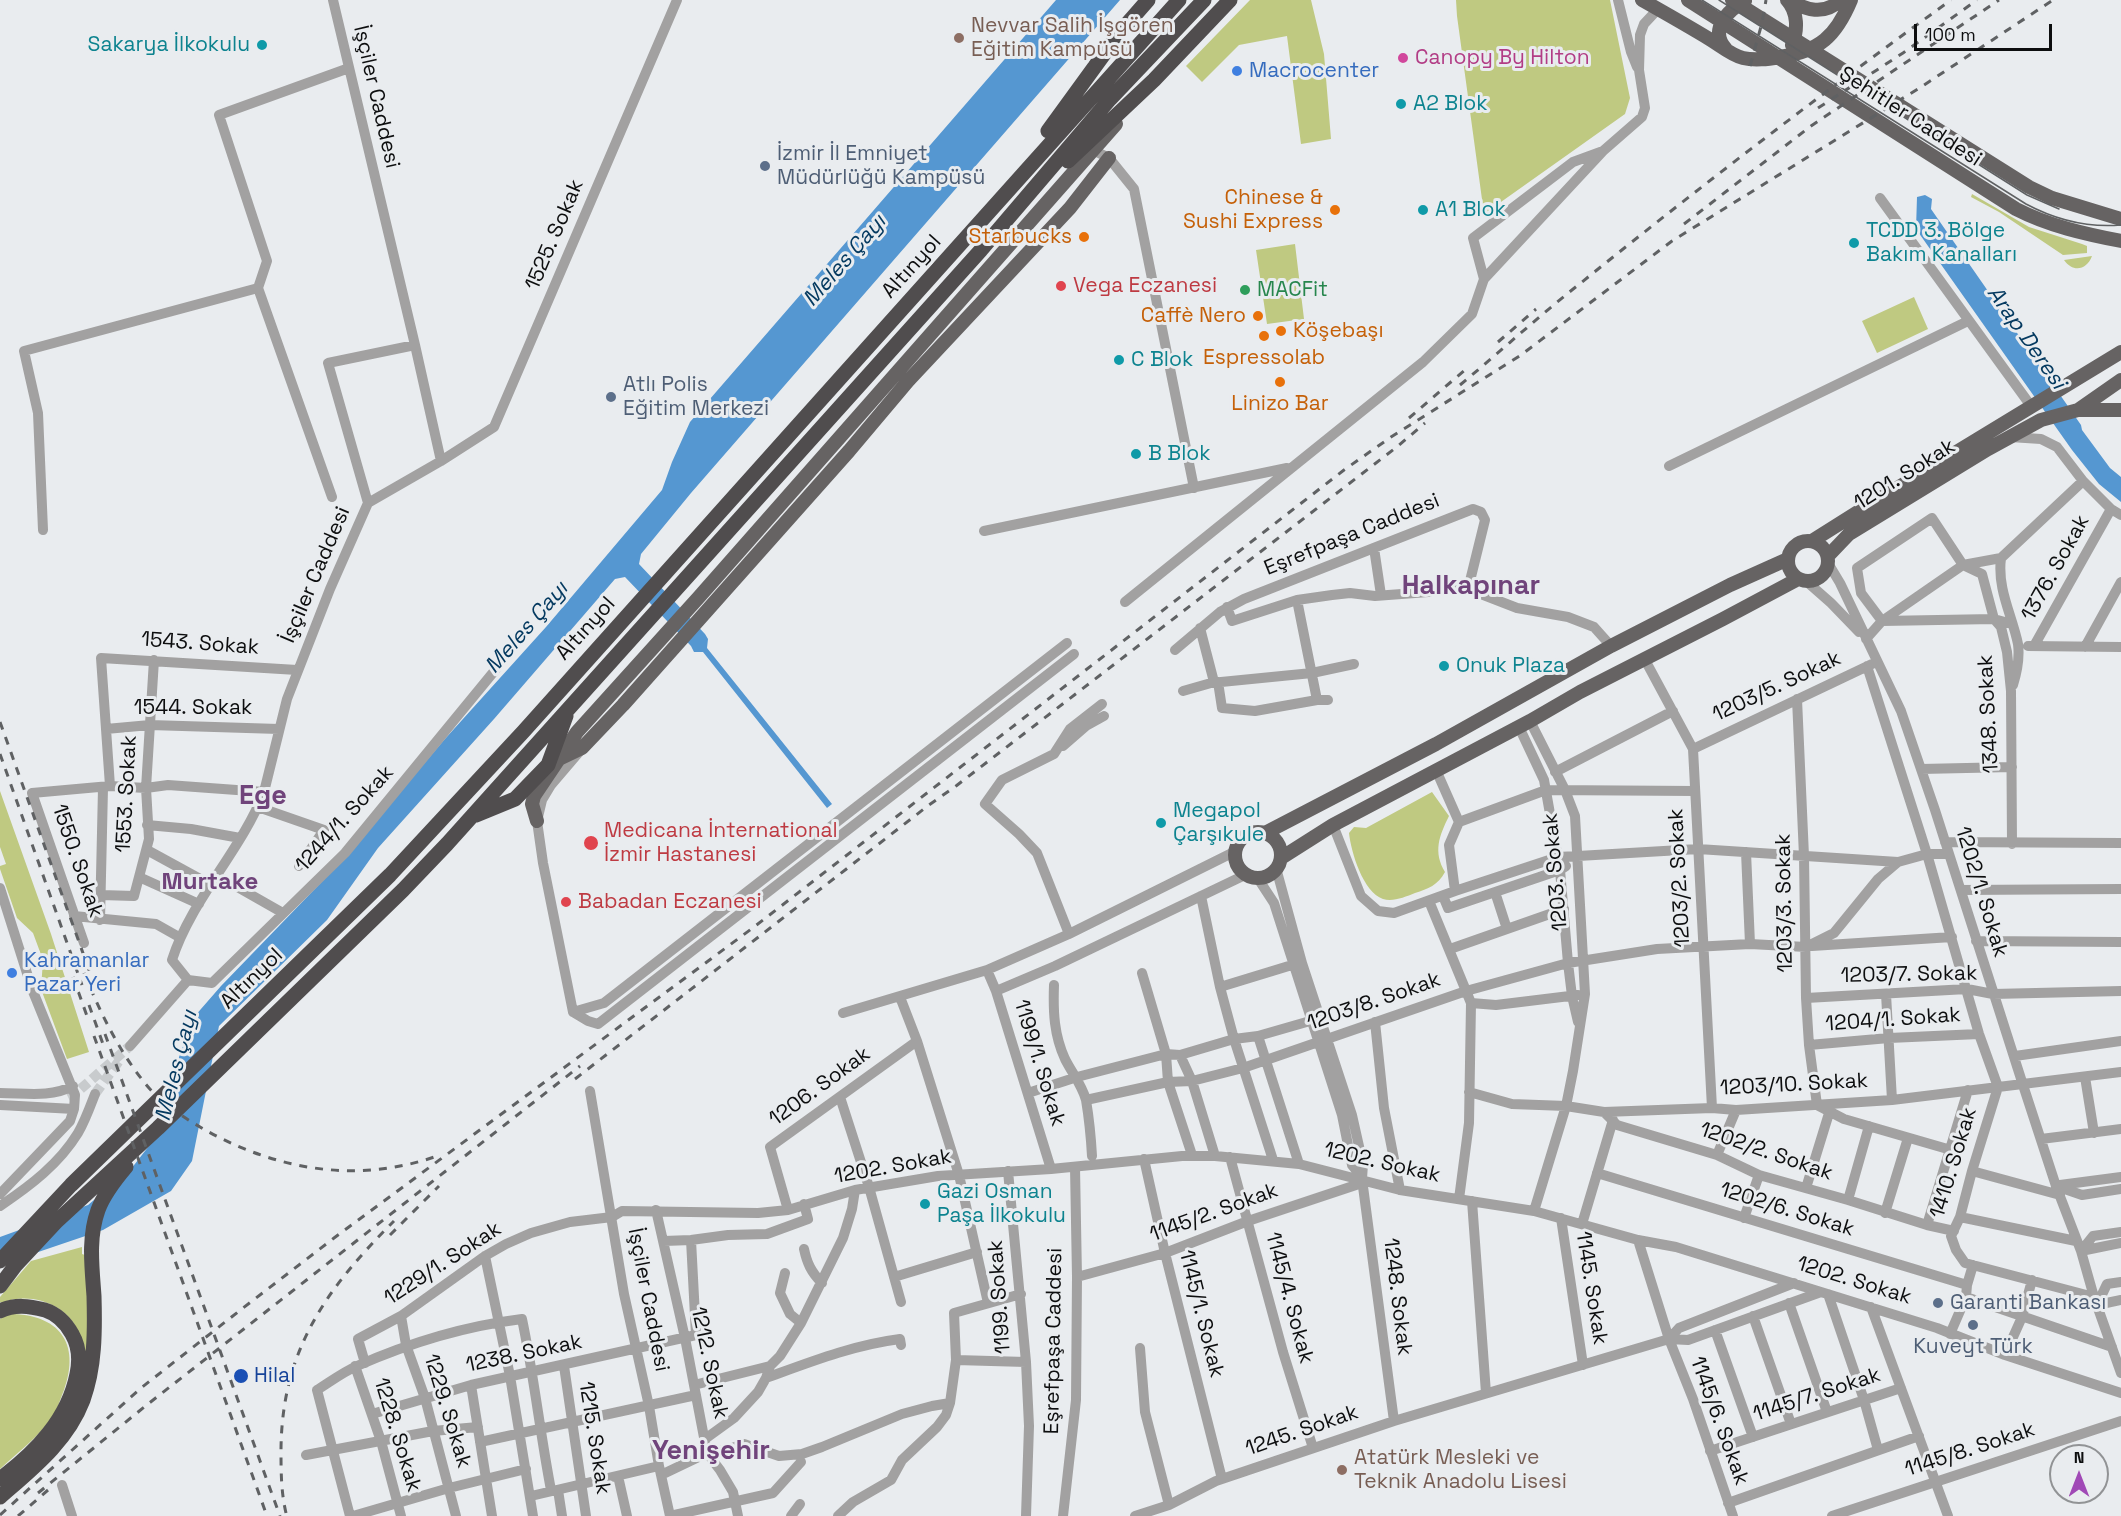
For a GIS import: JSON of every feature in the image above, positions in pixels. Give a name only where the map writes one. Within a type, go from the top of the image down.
[{"type":"highway","points":[[1017,179],[1030,152],[1067,106],[1120,32],[1148,0]]},
{"type":"highway","name":"Altınyol","points":[[0,1261],[71,1185],[390,874],[523,732],[1179,0]]},
{"type":"highway","name":"Altınyol","points":[[158,1128],[403,890],[447,844],[1010,216],[1110,99],[1204,0]]},
{"type":"highway","points":[[1010,216],[1154,80],[1230,0]]},
{"type":"highway","points":[[471,816],[515,799],[553,762],[569,708]]},
{"type":"highway","points":[[0,1497],[60,1441],[82,1402],[92,1365],[94,1340],[91,1252],[95,1221],[106,1194],[158,1128]]},
{"type":"highway","points":[[0,1287],[15,1266],[57,1221],[158,1128]]},
{"type":"highway","points":[[0,1245],[37,1209],[71,1185]]},
{"type":"highway","points":[[0,1311],[14,1306],[31,1306],[49,1311],[62,1320],[76,1339],[79,1366],[72,1396],[56,1424],[27,1456],[0,1479]]},
{"type":"main road","points":[[1642,0],[1728,51],[1744,58],[1774,58],[1807,51],[1823,42],[1841,22],[1851,0]]},
{"type":"main road","name":"Şehitler Caddesi","points":[[1688,0],[2005,203],[2047,223],[2121,241]]},
{"type":"main road","name":"Şehitler Caddesi","points":[[1732,0],[2019,181],[2052,198],[2121,219]]},
{"type":"main road","points":[[1728,51],[1720,42],[1718,34],[1720,26],[1730,11],[1747,0]]},
{"type":"main road","points":[[1774,58],[1790,48],[1795,38],[1794,14],[1787,0]]},
{"type":"main road","points":[[1787,0],[1806,9],[1819,11],[1841,0]]},
{"type":"main road","points":[[537,821],[532,804],[534,796],[553,762],[577,732],[699,597],[1154,80]]},
{"type":"main road","points":[[553,762],[582,748],[849,451],[908,381],[1070,208],[1109,158]]},
{"type":"main road","points":[[1802,580],[1790,570],[1788,560],[1790,553],[1799,543],[1812,541],[2121,352]]},
{"type":"main road","name":"1201. Sokak","points":[[1828,559],[1849,534],[2010,437],[2041,420],[2078,410],[2116,384]]},
{"type":"main road","points":[[2078,410],[2121,410]]},
{"type":"main road","points":[[1788,560],[1730,585],[1611,646],[1426,749],[1265,833],[1248,834],[1240,841],[1236,851],[1237,862],[1252,876],[1268,875],[1279,863],[1333,825],[1525,724],[1580,692],[1802,580],[1818,579],[1824,574],[1828,559],[1822,546],[1812,541]]},
{"type":"main road","points":[[1265,833],[1277,843],[1279,863]]},
{"type":"street","name":"İşçiler Caddesi","points":[[188,980],[172,960],[179,937],[258,807],[297,670],[368,503],[441,461],[333,0]]},
{"type":"street","name":"1525. Sokak","points":[[441,461],[494,427],[677,0]]},
{"type":"street","points":[[1125,602],[1423,362],[1472,314],[1484,279],[1603,151],[1642,117],[1645,108],[1644,94],[1618,0]]},
{"type":"street","points":[[1639,70],[1640,35],[1644,24],[1658,9]]},
{"type":"street","points":[[332,497],[258,288],[267,261],[219,115],[349,68]]},
{"type":"street","points":[[1094,150],[1109,158],[1134,189],[1194,488]]},
{"type":"street","points":[[1484,279],[1473,238],[1573,162],[1603,151]]},
{"type":"street","points":[[1880,198],[2031,406]]},
{"type":"street","points":[[43,530],[38,413],[24,351],[258,288]]},
{"type":"street","points":[[1669,466],[1968,321]]},
{"type":"street","points":[[368,503],[328,363],[415,345]]},
{"type":"street","points":[[2010,437],[2042,439],[2057,447],[2083,481],[2111,509],[2121,515]]},
{"type":"street","points":[[984,531],[1290,467]]},
{"type":"street","points":[[1802,580],[1831,603],[1866,639],[1882,621],[1963,565],[2001,558],[2083,481]]},
{"type":"street","name":"Eşrefpaşa Caddesi","points":[[1175,650],[1227,607],[1470,509],[1483,514],[1485,523],[1468,589]]},
{"type":"street","name":"1376. Sokak","points":[[2034,646],[2111,509]]},
{"type":"street","name":"1348. Sokak","points":[[1882,621],[1861,593],[1857,568],[1932,518],[1963,565],[1982,574],[1994,619],[2001,627],[2007,652],[2011,692],[2012,844]]},
{"type":"street","points":[[1374,548],[1381,595]]},
{"type":"street","points":[[2001,558],[1999,574],[2018,646],[2018,669],[2011,692]]},
{"type":"street","name":"1202/1. Sokak","points":[[1828,559],[1901,711],[2058,1191],[2079,1246],[2095,1301],[2121,1373]]},
{"type":"street","points":[[2085,647],[2121,582]]},
{"type":"street","points":[[1227,607],[1232,621],[1297,600],[1350,593],[1381,595],[1468,589],[1517,608],[1568,617],[1585,623],[1594,627],[1611,646]]},
{"type":"street","points":[[1200,628],[1222,708],[1255,711],[1322,700],[1312,673],[1297,600]]},
{"type":"street","points":[[1882,621],[1994,619],[2012,624]]},
{"type":"street","points":[[573,1012],[604,1003],[1067,643]]},
{"type":"street","points":[[2018,646],[2121,647]]},
{"type":"street","points":[[582,748],[551,785],[542,800],[537,821],[543,863],[573,1012],[598,1024],[1074,654]]},
{"type":"street","name":"1543. Sokak","points":[[106,729],[101,658],[297,670]]},
{"type":"street","name":"1203/2. Sokak","points":[[1644,658],[1693,748],[1712,1108]]},
{"type":"street","name":"1553. Sokak","points":[[101,895],[134,896],[147,850],[146,788],[154,660]]},
{"type":"street","name":"1203/5. Sokak","points":[[1693,748],[1878,662]]},
{"type":"street","points":[[1183,691],[1216,682],[1312,673],[1354,664]]},
{"type":"street","name":"1202/1. Sokak","points":[[1867,666],[1927,854],[1979,1034],[1998,1087]]},
{"type":"street","name":"1244/1. Sokak","points":[[188,980],[212,983],[327,872],[364,831],[496,669]]},
{"type":"street","name":"1203/3. Sokak","points":[[1797,699],[1804,856],[1806,998],[1809,1046],[1817,1105]]},
{"type":"street","points":[[1054,754],[1070,729],[1102,704]]},
{"type":"street","points":[[1555,772],[1673,711]]},
{"type":"street","points":[[1069,934],[1037,853],[985,804],[1002,780],[1054,754],[1086,726],[1104,716]]},
{"type":"street","name":"1203. Sokak","points":[[1525,724],[1565,790],[1575,816],[1585,994],[1566,1106],[1534,1211]]},
{"type":"street","name":"1203. Sokak","points":[[1525,724],[1546,790],[1560,870],[1572,996],[1580,1028]]},
{"type":"street","name":"1544. Sokak","points":[[106,729],[150,725],[279,729]]},
{"type":"street","points":[[100,920],[107,787],[106,729]]},
{"type":"street","points":[[1921,769],[2012,767]]},
{"type":"street","points":[[1436,770],[1459,822]]},
{"type":"street","points":[[107,787],[146,788],[168,785],[264,792]]},
{"type":"street","name":"1550. Sokak","points":[[84,943],[32,793],[107,787]]},
{"type":"street","points":[[1455,891],[1449,845],[1459,822],[1546,790],[1695,791]]},
{"type":"street","points":[[515,799],[527,806],[537,821]]},
{"type":"street","points":[[258,807],[324,830],[299,866]]},
{"type":"street","points":[[147,825],[191,828],[240,838]]},
{"type":"street","points":[[1333,825],[1361,896],[1378,910],[1394,913],[1558,857],[1698,849],[1898,862],[1927,854],[1948,854]]},
{"type":"street","points":[[1945,842],[2121,843]]},
{"type":"street","points":[[147,850],[212,885]]},
{"type":"street","points":[[843,1013],[987,970],[1069,934],[1236,851]]},
{"type":"street","points":[[1746,852],[1750,944]]},
{"type":"street","points":[[1443,896],[1448,908],[1560,870],[1578,856]]},
{"type":"street","points":[[1806,947],[1834,933],[1878,879],[1898,862]]},
{"type":"street","points":[[1279,863],[1315,1020]]},
{"type":"street","points":[[218,876],[283,913]]},
{"type":"street","points":[[996,991],[1066,961],[1201,896],[1252,876],[1274,903],[1292,965],[1315,1020]]},
{"type":"street","points":[[139,877],[199,904]]},
{"type":"street","points":[[0,888],[32,989],[71,1091],[75,1095],[70,1121],[0,1194]]},
{"type":"street","points":[[1961,890],[2121,889]]},
{"type":"street","points":[[1495,892],[1507,929]]},
{"type":"street","points":[[1201,896],[1220,987],[1234,1039],[1273,1160]]},
{"type":"street","points":[[1429,901],[1471,1003],[1469,1123],[1460,1199]]},
{"type":"street","points":[[1450,949],[1564,909]]},
{"type":"street","points":[[74,916],[156,924],[179,937]]},
{"type":"street","name":"1203/8. Sokak","points":[[1086,1100],[1168,1082],[1192,1081],[1243,1068],[1466,991],[1582,960],[1657,949],[1703,946],[1750,944],[1806,947],[1952,937]]},
{"type":"street","points":[[1976,941],[2121,942]]},
{"type":"street","points":[[1220,987],[1292,965]]},
{"type":"street","name":"1199/1. Sokak","points":[[987,970],[996,991],[1051,1169]]},
{"type":"street","points":[[1143,973],[1166,1054],[1168,1082],[1192,1155]]},
{"type":"street","points":[[129,1046],[188,980]]},
{"type":"street","points":[[1054,986],[1053,1009],[1056,1039],[1066,1062],[1077,1077],[1086,1100],[1092,1156]]},
{"type":"street","name":"1203/7. Sokak","points":[[1806,998],[1967,989],[1993,994],[2121,991]]},
{"type":"street","points":[[1471,1003],[1496,1005],[1585,994]]},
{"type":"street","points":[[1886,994],[1892,1100]]},
{"type":"street","points":[[900,997],[917,1041],[959,1174],[988,1303]]},
{"type":"street","points":[[1028,1093],[1077,1077],[1166,1054],[1180,1055],[1234,1039],[1258,1036],[1315,1020]]},
{"type":"street","name":"1248. Sokak","points":[[1315,1020],[1342,1115],[1352,1165],[1362,1179],[1394,1421]]},
{"type":"street","points":[[1375,1022],[1384,1108],[1400,1190]]},
{"type":"street","name":"1204/1. Sokak","points":[[1809,1046],[1889,1038],[1979,1034]]},
{"type":"street","points":[[1258,1036],[1299,1164]]},
{"type":"street","name":"1206. Sokak","points":[[789,1210],[770,1147],[917,1041]]},
{"type":"street","points":[[2015,1056],[2121,1041]]},
{"type":"street","points":[[1180,1055],[1192,1081],[1215,1156]]},
{"type":"street","name":"1203/10. Sokak","points":[[1469,1092],[1512,1104],[1566,1106],[1604,1112],[1712,1108],[1736,1110],[1892,1100],[2121,1072]]},
{"type":"street","points":[[2085,1077],[2094,1133]]},
{"type":"street","name":"1410. Sokak","points":[[1973,1265],[1965,1263],[1956,1250],[1951,1236],[1960,1217],[1998,1087]]},
{"type":"street","points":[[1927,1225],[1968,1090]]},
{"type":"street","points":[[0,1094],[49,1094],[71,1091]]},
{"type":"street","points":[[0,1099],[45,1102],[71,1091]]},
{"type":"street","name":"İşçiler Caddesi","points":[[590,1091],[624,1294],[670,1516]]},
{"type":"street","points":[[0,1206],[32,1185],[64,1153],[79,1131],[95,1094]]},
{"type":"street","points":[[840,1097],[869,1187],[901,1302]]},
{"type":"street","points":[[0,1105],[74,1109]]},
{"type":"street","points":[[1817,1105],[1844,1119],[1951,1150]]},
{"type":"street","points":[[1717,1155],[1736,1110]]},
{"type":"street","points":[[1806,1188],[1830,1110]]},
{"type":"street","name":"1202/2. Sokak","points":[[1604,1112],[1617,1125],[1717,1155],[1759,1175],[1954,1231]]},
{"type":"street","points":[[1582,1224],[1613,1120]]},
{"type":"street","points":[[1848,1200],[1869,1126]]},
{"type":"street","points":[[2041,1139],[2121,1130]]},
{"type":"street","points":[[1885,1213],[1908,1138]]},
{"type":"street","name":"1202. Sokak","points":[[612,1216],[622,1211],[758,1213],[789,1210],[869,1187],[959,1174],[1051,1169],[1192,1155],[1273,1160],[1299,1164],[1400,1190],[1534,1211],[1638,1240],[1676,1247],[1937,1328],[2005,1356],[2121,1393]]},
{"type":"street","name":"1145/4. Sokak","points":[[1230,1157],[1282,1352],[1314,1448]]},
{"type":"street","name":"1145/1. Sokak","points":[[1144,1159],[1165,1253],[1222,1479]]},
{"type":"street","name":"Eşrefpaşa Caddesi","points":[[1063,1516],[1076,1400],[1075,1167]]},
{"type":"street","name":"1199. Sokak","points":[[956,1360],[1026,1362],[1008,1171]]},
{"type":"street","points":[[1972,1171],[2082,1195],[2121,1189]]},
{"type":"street","name":"1202/6. Sokak","points":[[1597,1173],[1966,1285]]},
{"type":"street","points":[[1744,1218],[1759,1175]]},
{"type":"street","points":[[2058,1191],[2121,1177]]},
{"type":"street","name":"1145/2. Sokak","points":[[1077,1277],[1165,1253],[1362,1179]]},
{"type":"street","points":[[705,1439],[734,1418],[758,1392],[770,1366],[780,1356],[801,1323],[843,1238],[855,1190]]},
{"type":"street","points":[[1472,1201],[1486,1394]]},
{"type":"street","points":[[664,1241],[692,1240],[728,1234],[767,1234],[808,1219],[804,1204]]},
{"type":"street","name":"1212. Sokak","points":[[656,1210],[685,1338],[706,1453]]},
{"type":"street","name":"1229/1. Sokak","points":[[360,1365],[358,1339],[401,1316],[485,1256],[531,1233],[570,1222],[612,1216]]},
{"type":"street","points":[[1960,1217],[2079,1246],[2121,1243]]},
{"type":"street","name":"1145. Sokak","points":[[1561,1218],[1583,1365]]},
{"type":"street","points":[[2079,1246],[2093,1236],[2121,1232]]},
{"type":"street","points":[[685,1338],[696,1335],[692,1240]]},
{"type":"street","name":"1145/6. Sokak","points":[[1638,1240],[1669,1339],[1732,1516]]},
{"type":"street","points":[[804,1249],[811,1272],[822,1283]]},
{"type":"street","points":[[894,1277],[976,1252]]},
{"type":"street","points":[[485,1256],[499,1315],[498,1322],[510,1376],[534,1516]]},
{"type":"street","points":[[1950,1334],[1966,1297],[1966,1285],[1973,1265],[2032,1280],[2095,1301],[2121,1300]]},
{"type":"street","points":[[785,1273],[780,1293],[790,1314],[801,1323]]},
{"type":"street","points":[[2005,1356],[2022,1317],[2032,1280]]},
{"type":"street","points":[[2095,1301],[2107,1284],[2121,1282]]},
{"type":"street","points":[[1669,1339],[1679,1328],[1794,1283]]},
{"type":"street","points":[[1669,1339],[1688,1340],[1789,1303],[1824,1293],[1864,1400],[1878,1450]]},
{"type":"street","points":[[838,1516],[853,1502],[891,1480],[902,1460],[937,1427],[946,1415],[950,1404],[956,1360],[954,1313],[1021,1294]]},
{"type":"street","points":[[1966,1297],[2112,1347]]},
{"type":"street","points":[[1789,1303],[1827,1412]]},
{"type":"street","points":[[1871,1307],[1948,1516]]},
{"type":"street","name":"1229. Sokak","points":[[401,1316],[406,1345],[424,1398],[456,1516]]},
{"type":"street","points":[[1753,1316],[1791,1424]]},
{"type":"street","points":[[525,1469],[351,1516],[317,1390],[360,1365],[406,1345],[498,1322],[522,1319],[533,1372],[539,1428],[562,1516]]},
{"type":"street","points":[[1715,1330],[1753,1437]]},
{"type":"street","name":"1238. Sokak","points":[[372,1414],[471,1385],[685,1338]]},
{"type":"street","points":[[766,1378],[827,1355],[881,1341],[900,1339],[901,1345]]},
{"type":"street","name":"1245. Sokak","points":[[1135,1516],[1169,1505],[1222,1479],[1394,1421],[1669,1339]]},
{"type":"street","points":[[1140,1348],[1145,1412],[1169,1505]]},
{"type":"street","points":[[1026,1362],[1029,1426],[1026,1516]]},
{"type":"street","name":"1228. Sokak","points":[[360,1365],[401,1516]]},
{"type":"street","name":"1215. Sokak","points":[[564,1366],[586,1516]]},
{"type":"street","points":[[480,1442],[649,1406],[770,1366]]},
{"type":"street","points":[[471,1385],[492,1516]]},
{"type":"street","name":"1145/7. Sokak","points":[[1710,1451],[1901,1388]]},
{"type":"street","points":[[531,1496],[618,1476],[660,1471],[706,1453],[744,1444],[778,1456],[802,1454],[902,1414],[950,1404]]},
{"type":"street","name":"1145/8. Sokak","points":[[1832,1516],[2121,1421]]},
{"type":"street","points":[[306,1455],[433,1431],[478,1426]]},
{"type":"street","name":"1145/8. Sokak","points":[[1728,1503],[1919,1436]]},
{"type":"street","points":[[706,1453],[733,1492],[738,1516]]},
{"type":"street","points":[[670,1516],[773,1494],[801,1462]]},
{"type":"street","points":[[618,1476],[627,1516]]},
{"type":"street","points":[[62,1485],[72,1516]]},
{"type":"street","points":[[791,1516],[800,1504]]},
{"type":"green space","points":[[1250,0],[1311,0],[1324,54],[1331,139],[1301,144],[1287,36],[1239,45],[1202,82],[1186,66]]},
{"type":"green space","points":[[1456,0],[1610,0],[1630,98],[1625,114],[1484,214],[1457,16]]},
{"type":"green space","points":[[1972,194],[2029,227],[2087,246],[2087,253],[2063,255],[1999,212],[1971,197]]},
{"type":"green space","points":[[1295,244],[1304,319],[1267,324],[1256,250]]},
{"type":"green space","points":[[2092,256],[2087,264],[2080,268],[2071,267],[2064,260]]},
{"type":"green space","points":[[1914,297],[1928,329],[1877,353],[1862,321]]},
{"type":"green space","points":[[0,791],[51,934],[89,1052],[67,1059],[41,989],[43,960],[33,933],[17,918],[0,869],[0,866],[6,864],[0,847]]},
{"type":"green space","points":[[1432,792],[1449,816],[1442,830],[1438,851],[1445,872],[1436,883],[1424,890],[1399,899],[1383,899],[1376,895],[1364,880],[1355,860],[1349,833],[1354,827],[1366,828]]},
{"type":"green space","points":[[82,1247],[82,1254],[85,1255],[89,1324],[85,1371],[79,1334],[67,1315],[47,1303],[36,1300],[0,1302],[0,1297],[31,1261]]},
{"type":"green space","points":[[9,1314],[41,1319],[53,1326],[62,1334],[70,1358],[69,1373],[55,1413],[35,1438],[0,1469],[0,1319]]},
{"type":"water","name":"Meles Çayı","points":[[1056,0],[1120,0],[691,493],[641,554],[639,564],[705,634],[708,639],[707,648],[832,804],[827,808],[703,652],[694,652],[691,646],[625,577],[615,579],[378,848],[327,920],[219,1026],[192,1161],[171,1191],[103,1230],[0,1265],[0,1237],[88,1205],[131,1169],[166,1124],[179,1057],[194,1017],[337,866],[444,740],[546,627],[662,490],[690,422]]},
{"type":"water","points":[[1925,195],[1932,199],[1931,209],[2081,425],[2082,430],[2110,468],[2121,477],[2121,502],[2099,484],[2072,450],[1916,229],[1917,197]]},
{"type":"tunnel","points":[[68,1097],[76,1093],[130,1046]]},
{"type":"tunnel","points":[[95,1094],[119,1061]]},
{"type":"tram line","points":[[1702,0],[2026,204],[2072,222],[2121,225]]},
{"type":"tram line","points":[[1719,0],[2027,195],[2059,209]]},
{"type":"railway","points":[[1750,66],[1766,0]]},
{"type":"railway","points":[[1460,385],[1566,295],[1673,210],[1951,0]]},
{"type":"railway","points":[[1818,108],[1903,53],[1977,0]]},
{"type":"railway","points":[[1684,224],[1811,126],[1999,0]]},
{"type":"railway","points":[[0,1515],[141,1388],[243,1308],[754,927],[1344,470],[1391,437],[1521,355],[1672,241],[1921,87],[2053,0]]},
{"type":"railway","points":[[1498,342],[1536,309]]},
{"type":"railway","points":[[1409,418],[1466,369]]},
{"type":"railway","points":[[575,1079],[1425,423]]},
{"type":"railway","points":[[0,722],[93,981]]},
{"type":"railway","points":[[0,754],[82,985]]},
{"type":"railway","points":[[84,973],[112,1033],[149,1088],[169,1106],[207,1131],[263,1156],[321,1169],[350,1171],[380,1169],[410,1164],[440,1155]]},
{"type":"railway","points":[[73,977],[87,1016]]},
{"type":"railway","points":[[89,1005],[103,1044]]},
{"type":"railway","points":[[105,1034],[280,1516]]},
{"type":"railway","points":[[94,1036],[267,1516]]},
{"type":"railway","points":[[38,1493],[148,1404],[580,1066]]},
{"type":"railway","points":[[390,1235],[439,1186]]},
{"type":"railway","points":[[286,1513],[281,1473],[283,1414],[299,1351],[312,1323],[329,1297],[348,1271],[394,1221]]},
{"type":"railway","points":[[18,1516],[48,1490]]},
{"type":"place","name":"Nevvar Salih İşgören Eğitim Kampüsü","points":[[959,38]]},
{"type":"place","name":"Sakarya İlkokulu","points":[[262,45]]},
{"type":"place","name":"Canopy By Hilton","points":[[1403,58]]},
{"type":"place","name":"Macrocenter","points":[[1237,71]]},
{"type":"place","name":"A2 Blok","points":[[1401,104]]},
{"type":"place","name":"İzmir İl Emniyet Müdürlüğü Kampüsü","points":[[765,166]]},
{"type":"place","name":"Chinese & Sushi Express","points":[[1335,210]]},
{"type":"place","name":"A1 Blok","points":[[1423,210]]},
{"type":"place","name":"Starbucks","points":[[1084,237]]},
{"type":"place","name":"TCDD 3. Bölge Bakım Kanalları","points":[[1854,243]]},
{"type":"place","name":"Vega Eczanesi","points":[[1061,286]]},
{"type":"place","name":"MACFit","points":[[1245,290]]},
{"type":"place","name":"Caffè Nero","points":[[1258,316]]},
{"type":"place","name":"Köşebaşı","points":[[1281,331]]},
{"type":"place","name":"Espressolab","points":[[1264,336]]},
{"type":"place","name":"C Blok","points":[[1119,360]]},
{"type":"place","name":"Linizo Bar","points":[[1280,382]]},
{"type":"place","name":"Atlı Polis Eğitim Merkezi","points":[[611,397]]},
{"type":"place","name":"B Blok","points":[[1136,454]]},
{"type":"place","name":"Onuk Plaza","points":[[1444,666]]},
{"type":"place","name":"Megapol Çarşıkule","points":[[1161,823]]},
{"type":"place","name":"Medicana İnternational İzmir Hastanesi","points":[[591,843]]},
{"type":"place","name":"Babadan Eczanesi","points":[[566,902]]},
{"type":"place","name":"Kahramanlar Pazar Yeri","points":[[12,973]]},
{"type":"place","name":"Gazi Osman Paşa İlkokulu","points":[[925,1204]]},
{"type":"place","name":"Garanti Bankası","points":[[1938,1303]]},
{"type":"place","name":"Kuveyt Türk","points":[[1973,1325]]},
{"type":"place","name":"Hilal","points":[[241,1376]]},
{"type":"place","name":"Atatürk Mesleki ve Teknik Anadolu Lisesi","points":[[1342,1470]]},
{"type":"district","name":"Halkapınar","points":[[1471,587]]},
{"type":"district","name":"Ege","points":[[263,797]]},
{"type":"district","name":"Murtake","points":[[210,882]]},
{"type":"district","name":"Yenişehir","points":[[711,1452]]},
{"type":"water label","name":"Arap Deresi","points":[[2026,338]]}]
